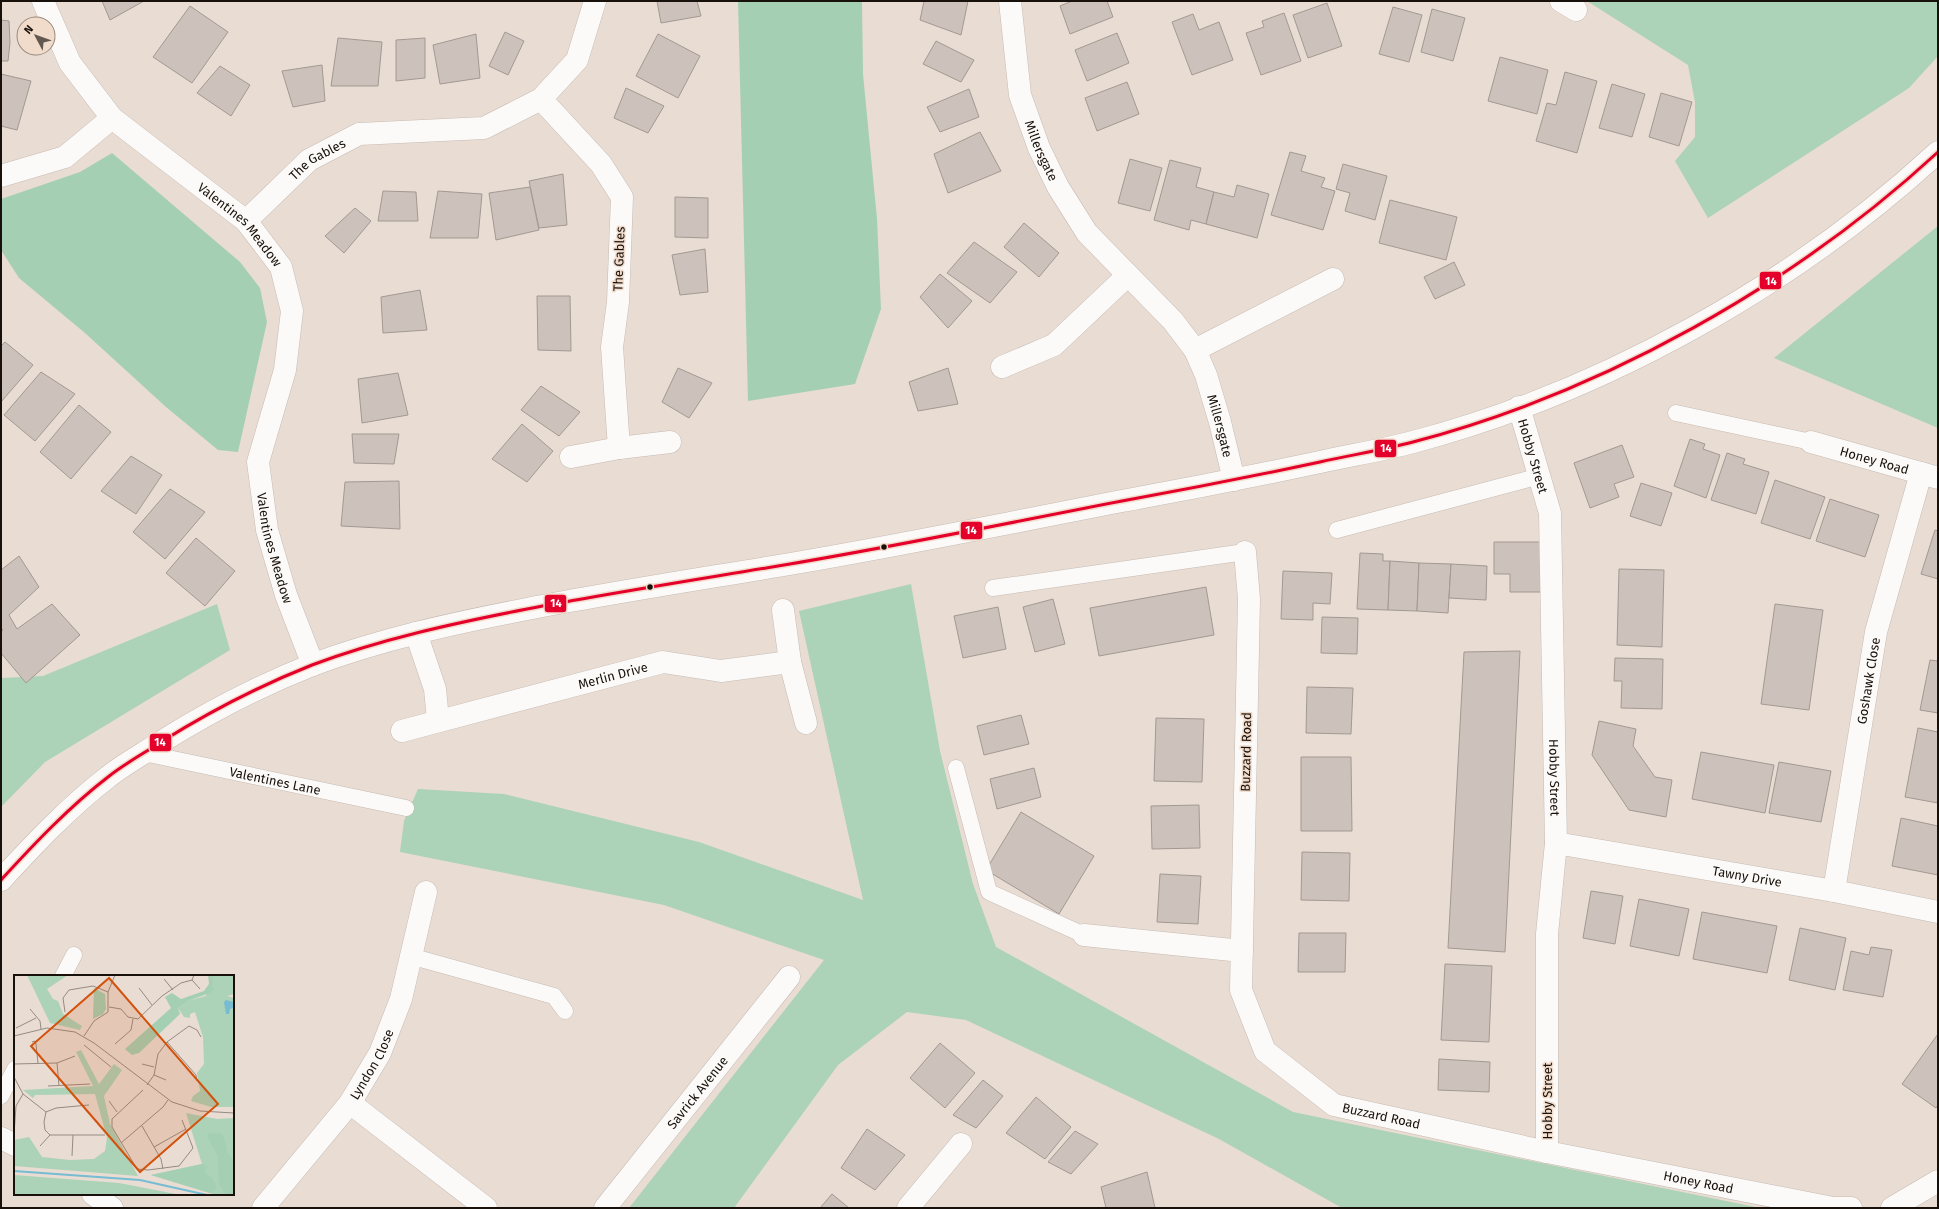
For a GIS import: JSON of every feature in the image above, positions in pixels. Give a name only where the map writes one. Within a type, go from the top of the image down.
[{"type":"street","name":"Valentines Meadow","points":[[43,1],[70,63],[112,118],[246,221],[282,267],[292,311],[285,370],[258,462],[266,530],[286,595],[313,665]]},
{"type":"street","name":"The Gables","points":[[246,221],[309,160],[359,134],[484,128],[542,99],[577,60],[595,1]]},
{"type":"street","name":"Millersgate","points":[[1010,1],[1020,95],[1039,148],[1058,187],[1086,233],[1173,322],[1195,350],[1206,375],[1220,422],[1234,480]]},
{"type":"street","name":"The Gables","points":[[542,99],[601,164],[622,197],[618,302],[612,347],[619,448]]},
{"type":"street","points":[[1,176],[65,157],[112,118]]},
{"type":"street","points":[[1,880],[64,814],[109,776],[209,713],[253,691],[313,665],[454,623],[554,604],[836,556],[1234,480],[1410,443],[1472,424],[1573,386],[1658,347],[1731,305],[1805,257],[1870,210],[1938,152]]},
{"type":"street","points":[[1002,367],[1054,345],[1127,276]]},
{"type":"street","points":[[1195,350],[1333,279]]},
{"type":"street","name":"Hobby Street","points":[[1519,407],[1550,513],[1556,842],[1547,934],[1547,1152]]},
{"type":"street","points":[[571,457],[619,448],[670,442]]},
{"type":"street","name":"Honey Road","points":[[1811,442],[1930,476]]},
{"type":"street","name":"Goshawk Close","points":[[1834,891],[1876,632],[1930,476]]},
{"type":"street","name":"Buzzard Road","points":[[1245,552],[1250,599],[1241,990],[1265,1052],[1334,1105],[1547,1152]]},
{"type":"street","points":[[783,610],[790,662],[806,723]]},
{"type":"street","points":[[416,634],[435,689],[438,720]]},
{"type":"street","name":"Merlin Drive","points":[[402,731],[438,720],[663,662],[721,671],[790,662]]},
{"type":"street","name":"Tawny Drive","points":[[1556,842],[1834,891],[1938,912]]},
{"type":"street","name":"Lyndon Close","points":[[263,1208],[350,1103],[380,1053],[401,999],[426,892]]},
{"type":"street","points":[[1084,935],[1242,951]]},
{"type":"street","name":"Savrick Avenue","points":[[605,1208],[789,977]]},
{"type":"street","points":[[350,1103],[486,1208]]},
{"type":"street","points":[[1,1138],[14,1144]]},
{"type":"street","points":[[908,1208],[961,1144]]},
{"type":"street","name":"Honey Road","points":[[1547,1152],[1833,1208],[1851,1208]]},
{"type":"street","points":[[1892,1208],[1938,1181]]},
{"type":"street","points":[[94,1195],[112,1208]]},
{"type":"lane","points":[[1676,413],[1811,442]]},
{"type":"lane","points":[[1336,530],[1540,476]]},
{"type":"lane","points":[[993,588],[1245,552]]},
{"type":"lane","name":"Valentines Lane","points":[[144,753],[406,808]]},
{"type":"lane","points":[[956,768],[989,892],[1084,935]]},
{"type":"lane","points":[[64,975],[74,955]]},
{"type":"lane","points":[[410,956],[554,996],[565,1012]]},
{"type":"lane","points":[[1,1096],[14,1071]]},
{"type":"green space","points":[[738,1],[862,1],[863,74],[877,219],[881,309],[855,384],[748,401]]},
{"type":"green space","points":[[1587,1],[1938,1],[1938,56],[1909,88],[1708,218],[1675,161],[1695,137],[1695,102],[1688,65]]},
{"type":"green space","points":[[112,153],[240,262],[260,288],[267,322],[238,452],[218,450],[166,407],[85,333],[19,278],[1,250],[1,199],[80,172]]},
{"type":"green space","points":[[1938,226],[1938,428],[1774,358]]},
{"type":"green space","points":[[911,584],[940,751],[973,884],[996,947],[1293,1112],[1760,1208],[1342,1208],[1219,1139],[966,1020],[907,1012],[838,1065],[734,1208],[629,1208],[824,960],[664,905],[400,852],[404,821],[418,789],[504,794],[699,842],[863,900],[799,611]]},
{"type":"green space","points":[[217,604],[230,650],[45,762],[1,807],[1,678],[43,676]]},
{"type":"building","points":[[102,1],[144,1],[110,20]]},
{"type":"building","points":[[657,1],[697,1],[701,16],[661,23]]},
{"type":"building","points":[[924,1],[968,1],[961,35],[920,20]]},
{"type":"building","points":[[1072,1],[1107,1],[1113,17],[1070,34],[1060,6]]},
{"type":"building","points":[[1327,3],[1342,46],[1308,58],[1293,15]]},
{"type":"building","points":[[190,6],[228,32],[192,83],[153,57]]},
{"type":"building","points":[[1393,7],[1422,15],[1409,62],[1379,54]]},
{"type":"building","points":[[1432,9],[1465,18],[1453,61],[1421,52]]},
{"type":"building","points":[[1284,13],[1301,61],[1261,75],[1246,33],[1264,27],[1262,21]]},
{"type":"building","points":[[1193,14],[1199,30],[1219,22],[1233,60],[1192,75],[1172,22]]},
{"type":"building","points":[[1,20],[9,21],[10,43],[8,61],[1,61]]},
{"type":"building","points":[[505,32],[524,41],[508,75],[489,66]]},
{"type":"building","points":[[1117,33],[1129,63],[1087,81],[1075,50]]},
{"type":"building","points":[[476,34],[480,78],[440,84],[433,45]]},
{"type":"building","points":[[658,34],[700,56],[678,98],[636,76]]},
{"type":"building","points":[[338,38],[382,42],[378,86],[331,86]]},
{"type":"building","points":[[425,38],[425,78],[396,81],[396,40]]},
{"type":"building","points":[[936,41],[974,60],[961,82],[923,64]]},
{"type":"building","points":[[1500,57],[1548,70],[1537,114],[1488,101]]},
{"type":"building","points":[[322,65],[325,101],[293,107],[282,71]]},
{"type":"building","points":[[220,66],[250,85],[231,116],[197,93]]},
{"type":"building","points":[[1565,72],[1597,81],[1577,153],[1536,141],[1547,103],[1556,105]]},
{"type":"building","points":[[1,74],[31,81],[17,130],[1,126]]},
{"type":"building","points":[[1127,82],[1139,114],[1097,131],[1085,98]]},
{"type":"building","points":[[1612,84],[1645,94],[1632,137],[1599,128]]},
{"type":"building","points":[[626,88],[664,106],[648,133],[614,118]]},
{"type":"building","points":[[969,89],[979,117],[940,132],[927,107]]},
{"type":"building","points":[[1661,93],[1692,102],[1679,146],[1649,137]]},
{"type":"building","points":[[980,132],[1001,171],[948,193],[934,154]]},
{"type":"building","points":[[1290,152],[1306,156],[1301,171],[1325,178],[1321,187],[1335,191],[1323,230],[1271,215]]},
{"type":"building","points":[[1130,159],[1162,168],[1150,211],[1118,203]]},
{"type":"building","points":[[1170,160],[1201,168],[1196,187],[1214,192],[1206,224],[1191,220],[1189,230],[1154,220]]},
{"type":"building","points":[[1343,164],[1387,176],[1375,220],[1345,211],[1350,193],[1336,189]]},
{"type":"building","points":[[563,174],[567,225],[539,228],[529,181]]},
{"type":"building","points":[[1237,185],[1269,194],[1257,238],[1206,224],[1214,192],[1234,197]]},
{"type":"building","points":[[530,187],[539,230],[496,240],[489,193]]},
{"type":"building","points":[[383,191],[416,192],[418,221],[378,221]]},
{"type":"building","points":[[438,191],[482,194],[478,238],[430,238]]},
{"type":"building","points":[[675,197],[708,198],[708,238],[675,237]]},
{"type":"building","points":[[1390,200],[1457,217],[1446,260],[1379,243]]},
{"type":"building","points":[[355,208],[371,221],[344,253],[325,236]]},
{"type":"building","points":[[1024,223],[1059,253],[1039,277],[1004,247]]},
{"type":"building","points":[[974,242],[1017,272],[990,303],[947,273]]},
{"type":"building","points":[[705,249],[708,292],[680,295],[672,255]]},
{"type":"building","points":[[1454,262],[1465,285],[1435,299],[1424,277]]},
{"type":"building","points":[[940,274],[972,301],[948,328],[920,297]]},
{"type":"building","points":[[420,290],[427,330],[383,333],[381,297]]},
{"type":"building","points":[[537,296],[570,296],[571,351],[538,350]]},
{"type":"building","points":[[5,342],[33,365],[1,402],[1,346]]},
{"type":"building","points":[[678,368],[712,383],[689,418],[662,402]]},
{"type":"building","points":[[948,368],[958,404],[918,411],[909,382]]},
{"type":"building","points":[[41,372],[75,394],[35,441],[4,415]]},
{"type":"building","points":[[398,373],[408,415],[362,423],[358,379]]},
{"type":"building","points":[[541,386],[580,412],[559,436],[521,410]]},
{"type":"building","points":[[79,405],[111,432],[71,479],[40,452]]},
{"type":"building","points":[[522,424],[553,451],[527,482],[492,459]]},
{"type":"building","points":[[352,434],[399,434],[394,464],[354,463]]},
{"type":"building","points":[[1690,439],[1705,444],[1703,449],[1720,455],[1706,498],[1674,486]]},
{"type":"building","points":[[1622,445],[1634,477],[1614,484],[1619,497],[1590,508],[1574,463]]},
{"type":"building","points":[[1727,453],[1745,459],[1743,464],[1769,472],[1756,514],[1711,500]]},
{"type":"building","points":[[131,456],[162,475],[136,514],[101,491]]},
{"type":"building","points":[[1775,480],[1825,497],[1810,539],[1761,523]]},
{"type":"building","points":[[399,481],[400,529],[341,526],[345,482]]},
{"type":"building","points":[[1641,483],[1672,493],[1661,526],[1630,516]]},
{"type":"building","points":[[170,489],[205,512],[165,559],[133,532]]},
{"type":"building","points":[[1830,499],[1879,515],[1865,557],[1816,541]]},
{"type":"building","points":[[1935,530],[1938,531],[1938,579],[1921,574]]},
{"type":"building","points":[[196,538],[235,571],[205,606],[166,573]]},
{"type":"building","points":[[1494,542],[1541,542],[1541,592],[1510,592],[1510,574],[1494,574]]},
{"type":"building","points":[[1360,553],[1383,554],[1383,561],[1390,561],[1388,610],[1357,609]]},
{"type":"building","points":[[19,556],[39,587],[9,615],[17,629],[52,604],[80,635],[26,683],[1,653],[1,631],[3,630],[1,628],[1,570]]},
{"type":"building","points":[[1390,561],[1419,563],[1417,611],[1388,610]]},
{"type":"building","points":[[1419,563],[1451,564],[1448,613],[1417,611]]},
{"type":"building","points":[[1451,564],[1487,566],[1486,600],[1449,598]]},
{"type":"building","points":[[1619,569],[1664,570],[1662,647],[1617,645]]},
{"type":"building","points":[[1283,571],[1332,573],[1330,604],[1313,603],[1313,620],[1281,619]]},
{"type":"building","points":[[1206,587],[1214,635],[1099,656],[1090,608]]},
{"type":"building","points":[[1053,599],[1065,644],[1035,652],[1023,607]]},
{"type":"building","points":[[1775,604],[1823,610],[1809,710],[1761,704]]},
{"type":"building","points":[[998,607],[1006,649],[963,658],[954,616]]},
{"type":"building","points":[[1322,617],[1358,618],[1357,654],[1321,653]]},
{"type":"building","points":[[1520,651],[1505,952],[1448,948],[1464,652]]},
{"type":"building","points":[[1615,658],[1663,659],[1662,709],[1621,708],[1622,681],[1614,681]]},
{"type":"building","points":[[1930,660],[1938,661],[1938,713],[1920,710]]},
{"type":"building","points":[[1307,687],[1353,688],[1351,734],[1306,733]]},
{"type":"building","points":[[1021,715],[1029,744],[984,755],[977,726]]},
{"type":"building","points":[[1156,718],[1204,719],[1202,782],[1154,781]]},
{"type":"building","points":[[1599,721],[1636,729],[1633,746],[1655,777],[1672,780],[1666,817],[1629,810],[1592,755]]},
{"type":"building","points":[[1918,728],[1938,732],[1938,803],[1905,797]]},
{"type":"building","points":[[1701,752],[1774,765],[1765,813],[1692,799]]},
{"type":"building","points":[[1301,757],[1351,757],[1352,831],[1301,831]]},
{"type":"building","points":[[1779,762],[1831,771],[1821,822],[1769,813]]},
{"type":"building","points":[[1034,768],[1041,797],[997,809],[990,779]]},
{"type":"building","points":[[1199,805],[1200,848],[1152,849],[1151,806]]},
{"type":"building","points":[[1021,812],[1094,856],[1059,914],[986,870]]},
{"type":"building","points":[[1901,818],[1938,826],[1938,875],[1892,866]]},
{"type":"building","points":[[1302,852],[1350,853],[1349,901],[1301,900]]},
{"type":"building","points":[[1160,874],[1201,876],[1198,924],[1157,922]]},
{"type":"building","points":[[1591,891],[1623,896],[1615,944],[1583,938]]},
{"type":"building","points":[[1639,899],[1689,909],[1679,956],[1630,946]]},
{"type":"building","points":[[1702,912],[1777,926],[1767,973],[1693,959]]},
{"type":"building","points":[[1800,928],[1846,938],[1835,990],[1789,980]]},
{"type":"building","points":[[1299,933],[1346,933],[1345,972],[1298,972]]},
{"type":"building","points":[[1871,947],[1892,950],[1883,997],[1843,990],[1851,951],[1869,955]]},
{"type":"building","points":[[1445,964],[1492,966],[1489,1042],[1441,1040]]},
{"type":"building","points":[[1938,1034],[1938,1105],[1936,1108],[1902,1084]]},
{"type":"building","points":[[940,1043],[975,1073],[945,1108],[910,1078]]},
{"type":"building","points":[[1439,1059],[1490,1062],[1489,1092],[1438,1090]]},
{"type":"building","points":[[983,1080],[1003,1096],[976,1128],[953,1115]]},
{"type":"building","points":[[1036,1097],[1071,1127],[1045,1159],[1006,1133]]},
{"type":"building","points":[[867,1129],[905,1155],[875,1190],[841,1168]]},
{"type":"building","points":[[1075,1131],[1098,1144],[1071,1174],[1048,1162]]},
{"type":"building","points":[[1147,1172],[1155,1208],[1106,1208],[1101,1187]]},
{"type":"building","points":[[832,1194],[849,1208],[820,1208]]},
{"type":"transit line","name":"14","points":[[1,880],[66,813],[114,772],[127,763],[197,720],[235,700],[292,673],[365,647],[446,626],[527,609],[821,559],[1221,482],[1379,450],[1413,442],[1484,421],[1555,394],[1625,363],[1693,328],[1759,289],[1822,246],[1882,201],[1938,152]]}]
